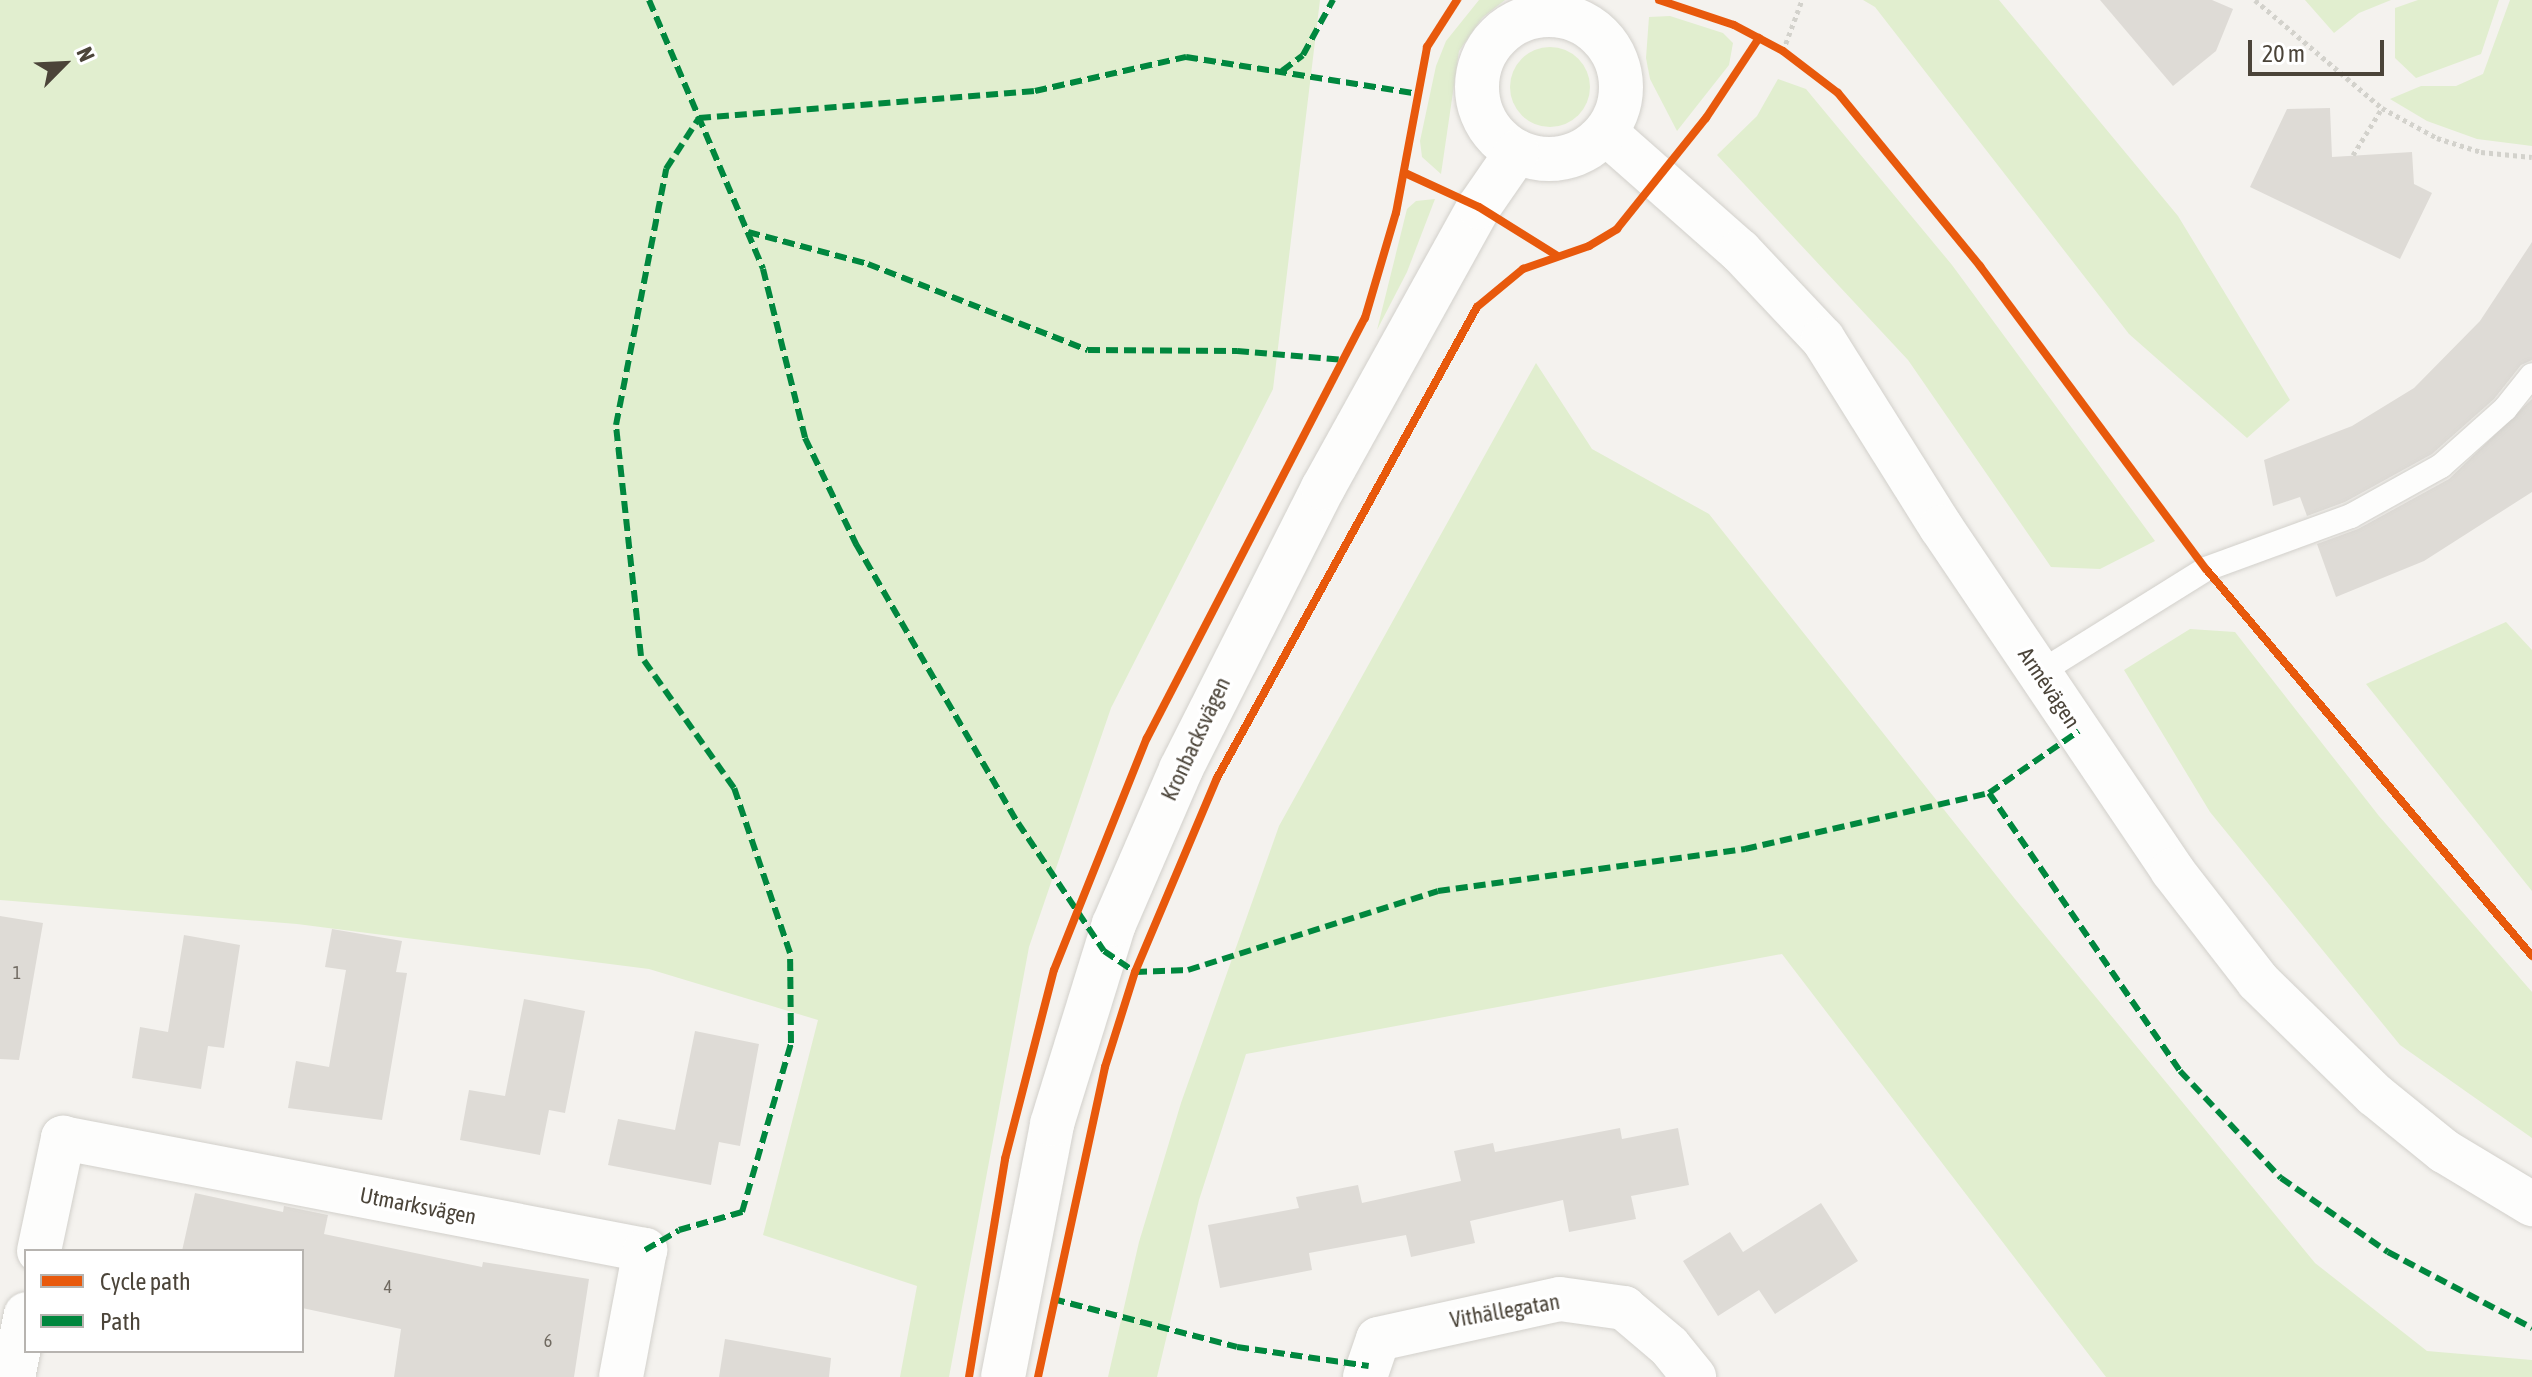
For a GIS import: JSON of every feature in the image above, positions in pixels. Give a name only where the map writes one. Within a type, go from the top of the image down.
[{"type":"street","points":[[1588,11],[1613,52],[1620,72],[1617,115],[1606,133],[1591,147],[1564,158],[1535,158],[1517,152],[1498,138],[1478,98],[1485,54],[1516,22],[1588,11]]},
{"type":"street","name":"Armévägen","points":[[1606,133],[1740,251],[1823,339],[2039,673],[2172,870],[2258,981],[2375,1095],[2444,1151],[2532,1204]]},
{"type":"street","name":"Kronbacksvägen","points":[[1003,1377],[1052,1124],[1114,924],[1181,769],[1316,502],[1479,207],[1517,152]]},
{"type":"street","name":"Utmarksvägen","points":[[39,1249],[63,1138],[645,1250],[621,1377]]},
{"type":"street","name":"Vithällegatan","points":[[1365,1377],[1378,1339],[1560,1299],[1624,1308],[1669,1346],[1694,1377]]},
{"type":"street","points":[[13,1377],[24,1324]]},
{"type":"lane","points":[[2039,673],[2206,569],[2351,516],[2441,466],[2505,409],[2532,375]]},
{"type":"path","points":[[1783,51],[1802,0]]},
{"type":"path","points":[[2255,0],[2382,108],[2452,143],[2481,152],[2532,157]]},
{"type":"path","points":[[1771,45],[1793,58]]},
{"type":"path","points":[[2353,155],[2382,108]]},
{"type":"green space","points":[[0,0],[1320,0],[1273,389],[1111,708],[1029,947],[949,1377],[900,1377],[917,1286],[763,1235],[818,1020],[649,969],[297,924],[0,900]]},
{"type":"green space","points":[[1479,0],[1505,0],[1482,18],[1459,51],[1441,174],[1422,157],[1420,141],[1436,66],[1446,41]]},
{"type":"green space","points":[[1863,0],[1999,0],[2178,216],[2290,400],[2247,438],[2129,334],[1875,7]]},
{"type":"green space","points":[[2305,0],[2391,0],[2359,13],[2334,33]]},
{"type":"green space","points":[[2418,0],[2499,0],[2481,54],[2416,78],[2395,58],[2395,8]]},
{"type":"green space","points":[[2510,0],[2532,0],[2532,146],[2477,139],[2427,121],[2390,99],[2421,86],[2456,86],[2483,74]]},
{"type":"green space","points":[[1670,16],[1723,33],[1733,43],[1729,65],[1677,131],[1650,79],[1646,58],[1649,17]]},
{"type":"green space","points":[[1550,47],[1565,50],[1578,59],[1587,72],[1590,87],[1587,102],[1578,115],[1565,124],[1550,127],[1535,124],[1522,115],[1513,102],[1510,87],[1513,72],[1522,59],[1535,50]]},
{"type":"green space","points":[[1778,79],[1806,89],[1952,265],[2155,541],[2100,569],[2051,567],[1908,360],[1717,155],[1757,116]]},
{"type":"green space","points":[[1435,199],[1407,272],[1377,330],[1407,209],[1416,201]]},
{"type":"green space","points":[[1536,363],[1592,449],[1709,514],[2015,899],[2315,1263],[2427,1351],[2532,1360],[2532,1377],[2106,1377],[1782,954],[1246,1054],[1199,1200],[1157,1377],[1108,1377],[1139,1242],[1181,1103],[1279,826]]},
{"type":"green space","points":[[2506,622],[2532,650],[2532,891],[2366,684]]},
{"type":"green space","points":[[2190,629],[2235,632],[2379,816],[2532,992],[2532,1138],[2400,1045],[2210,812],[2124,670]]},
{"type":"building","points":[[2100,0],[2212,0],[2233,9],[2216,51],[2173,86]]},
{"type":"building","points":[[2330,108],[2332,157],[2412,152],[2414,184],[2432,193],[2400,259],[2250,187],[2287,109]]},
{"type":"building","points":[[2532,242],[2532,360],[2521,365],[2494,399],[2432,454],[2345,502],[2307,516],[2300,497],[2273,506],[2264,460],[2352,426],[2414,388],[2480,321]]},
{"type":"building","points":[[2532,399],[2532,492],[2424,561],[2336,597],[2317,544],[2358,529],[2449,479]]},
{"type":"building","points":[[0,916],[43,923],[19,1060],[0,1059]]},
{"type":"building","points":[[332,929],[402,941],[396,972],[407,973],[382,1120],[288,1108],[296,1061],[329,1067],[346,970],[325,967]]},
{"type":"building","points":[[184,935],[240,945],[224,1048],[208,1046],[201,1089],[132,1078],[140,1027],[168,1032]]},
{"type":"building","points":[[524,999],[585,1011],[565,1113],[549,1110],[540,1155],[460,1140],[469,1090],[505,1096]]},
{"type":"building","points":[[695,1031],[759,1044],[740,1146],[719,1142],[711,1185],[608,1165],[618,1119],[675,1130]]},
{"type":"building","points":[[1620,1128],[1622,1139],[1678,1128],[1689,1185],[1631,1196],[1636,1219],[1569,1232],[1563,1200],[1470,1221],[1475,1243],[1411,1257],[1406,1235],[1309,1253],[1312,1270],[1220,1288],[1208,1225],[1299,1208],[1296,1197],[1358,1185],[1362,1203],[1461,1181],[1454,1151],[1493,1143],[1495,1152]]},
{"type":"building","points":[[195,1193],[283,1212],[284,1206],[328,1215],[324,1234],[482,1267],[483,1262],[589,1279],[574,1377],[394,1377],[401,1329],[304,1308],[304,1249],[182,1249]]},
{"type":"building","points":[[1821,1203],[1858,1261],[1775,1314],[1759,1290],[1718,1316],[1683,1261],[1730,1232],[1743,1252]]},
{"type":"building","points":[[725,1339],[831,1358],[829,1377],[719,1377]]},
{"type":"marked path","points":[[649,0],[763,269],[805,438],[856,544],[1018,823],[1104,951],[1135,972],[1188,970],[1438,891],[1745,849],[1989,793],[2079,731]]},
{"type":"marked path","points":[[1282,71],[1303,55],[1333,0]]},
{"type":"marked path","points":[[645,1250],[679,1230],[742,1212],[791,1043],[790,953],[734,788],[641,656],[616,425],[666,169],[699,118],[1035,91],[1186,57],[1419,94]]},
{"type":"marked path","points":[[748,232],[868,264],[1088,350],[1237,351],[1345,360]]},
{"type":"marked path","points":[[1989,793],[2180,1071],[2281,1178],[2388,1252],[2532,1328]]},
{"type":"marked path","points":[[1053,1299],[1237,1347],[1369,1366]]},
{"type":"cycle path","points":[[969,1377],[1005,1159],[1054,970],[1147,738],[1365,318],[1396,213],[1427,47],[1457,0]]},
{"type":"cycle path","points":[[1659,0],[1734,25],[1783,51],[1838,93],[1980,266],[2206,569],[2532,956]]},
{"type":"cycle path","points":[[1038,1377],[1105,1067],[1135,972],[1217,778],[1477,307],[1523,269],[1589,246],[1617,229],[1706,118],[1759,38]]},
{"type":"cycle path","points":[[1405,173],[1479,207],[1556,255]]}]
